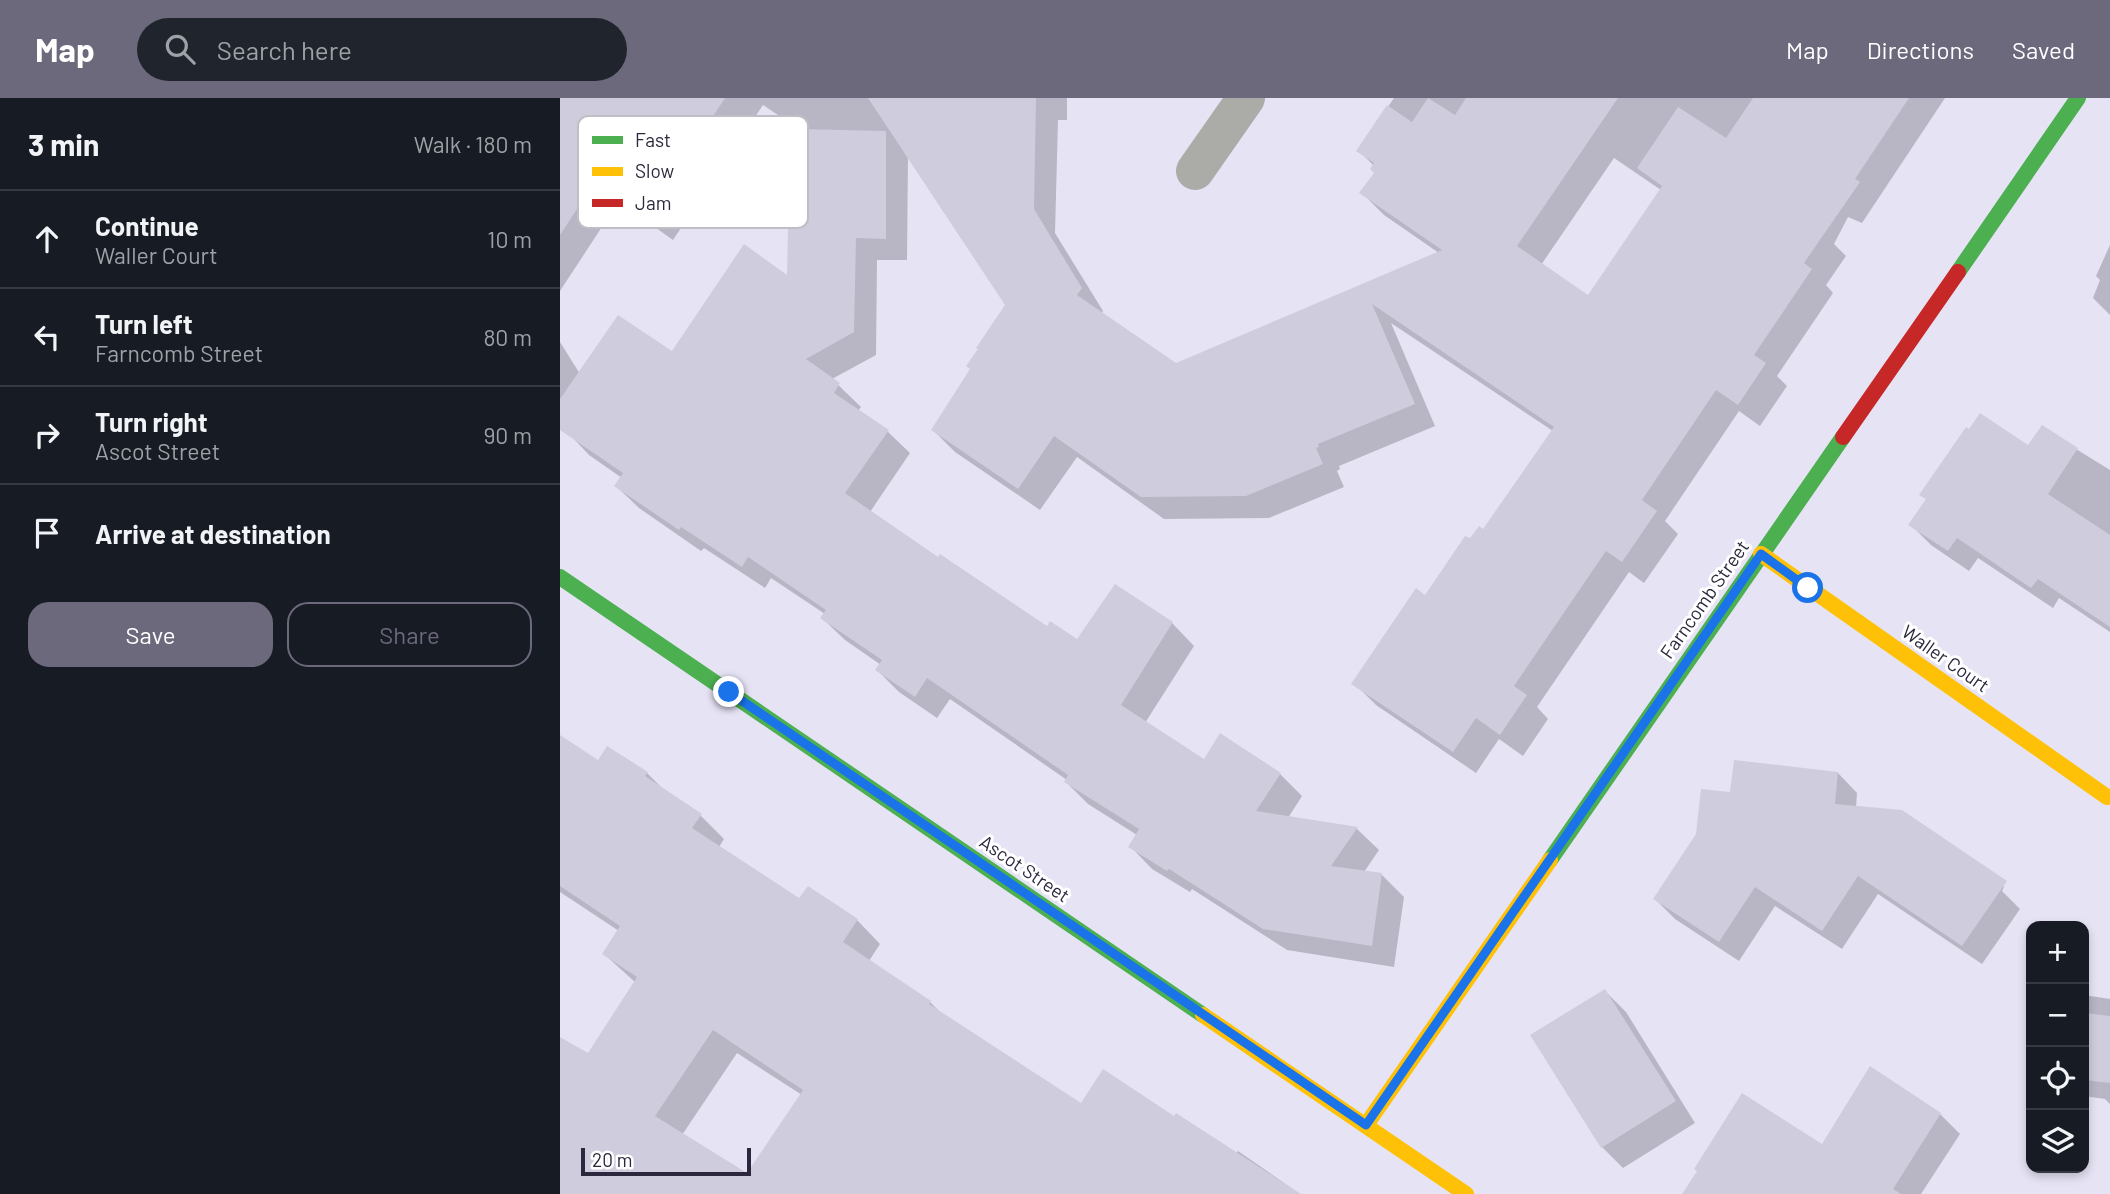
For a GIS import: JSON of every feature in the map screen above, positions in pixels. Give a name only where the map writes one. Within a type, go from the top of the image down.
[{"type":"street","points":[[1195,171],[1246,98]]},
{"type":"street","name":"Farncomb Street","points":[[1366,1125],[2078,98]]},
{"type":"street","name":"Waller Court","points":[[1761,554],[2107,797]]},
{"type":"street","name":"Ascot Street","points":[[560,577],[1466,1194]]},
{"type":"building","points":[[560,98],[725,98],[713,116],[578,116],[578,207],[560,235]]},
{"type":"building","points":[[868,98],[1036,98],[1034,209],[1082,288],[1077,295],[1176,363],[1442,250],[1359,193],[1374,173],[1370,169],[1374,163],[1356,151],[1387,105],[1412,122],[1428,98],[1455,115],[1466,98],[1618,98],[1517,246],[1588,295],[1662,186],[1637,168],[1678,107],[1726,138],[1753,98],[1909,98],[1855,179],[1860,182],[1804,263],[1812,269],[1754,355],[1766,363],[1738,405],[1716,390],[1642,500],[1657,511],[1622,562],[1606,551],[1514,686],[1527,695],[1500,735],[1476,718],[1453,752],[1351,684],[1416,588],[1425,595],[1465,536],[1470,538],[1479,526],[1483,529],[1554,427],[1372,304],[1415,404],[1318,444],[1319,447],[1316,448],[1323,464],[1246,496],[1141,497],[1054,436],[1018,489],[931,430],[970,369],[966,366],[978,349],[976,348],[1005,305]]},
{"type":"building","points":[[808,129],[886,131],[886,239],[856,238],[854,332],[806,359],[840,383],[834,393],[889,430],[845,493],[938,557],[940,554],[1047,626],[1050,621],[1077,639],[1115,584],[1173,622],[1121,705],[1204,759],[1220,733],[1281,773],[1256,811],[1358,827],[1331,866],[1382,873],[1372,946],[1263,929],[1169,869],[1167,871],[1128,847],[1139,829],[1064,782],[1068,775],[927,678],[915,697],[875,670],[882,660],[820,618],[826,610],[748,557],[742,567],[681,527],[679,530],[614,486],[623,473],[560,430],[560,399],[618,315],[672,351],[744,244],[787,275],[788,229],[808,228]]},
{"type":"building","points":[[1980,413],[2028,445],[2042,425],[2078,448],[2048,494],[2110,535],[2110,627],[2038,579],[2031,588],[1957,538],[1948,551],[1908,525],[1926,499],[1919,495],[1966,427],[1969,429]]},
{"type":"building","points":[[560,735],[598,760],[607,746],[648,772],[645,776],[702,814],[692,828],[799,898],[808,886],[858,919],[843,942],[931,1001],[929,1004],[1081,1103],[1103,1069],[1301,1194],[560,1194],[560,1037],[588,1053],[637,977],[602,954],[620,926],[560,886]],"holes":[[[713,1030],[803,1090],[747,1173],[655,1116]]]},
{"type":"building","points":[[1734,760],[1838,772],[1835,804],[1902,810],[2007,881],[1962,946],[1858,876],[1822,931],[1755,887],[1719,942],[1653,899],[1696,834],[1701,789],[1730,792]]},
{"type":"building","points":[[1605,989],[1676,1101],[1601,1148],[1530,1035]]},
{"type":"building","points":[[2089,1013],[2110,1016],[2110,1083],[2089,1081]]},
{"type":"building","points":[[1870,1066],[1941,1113],[1893,1189],[1901,1194],[1682,1194],[1697,1171],[1694,1169],[1742,1093],[1822,1144]]},
{"type":"traffic: fast","points":[[1958,272],[2078,98]]},
{"type":"traffic: fast","points":[[1550,860],[1843,437]]},
{"type":"traffic: fast","points":[[560,577],[1203,1015]]},
{"type":"traffic: slow","points":[[1761,554],[2107,797]]},
{"type":"traffic: slow","points":[[1366,1125],[1550,860]]},
{"type":"traffic: slow","points":[[1203,1015],[1466,1194]]},
{"type":"traffic: jam","points":[[1843,437],[1958,272]]},
{"type":"route","points":[[729,692],[1366,1125],[1761,554],[1808,588]]}]
